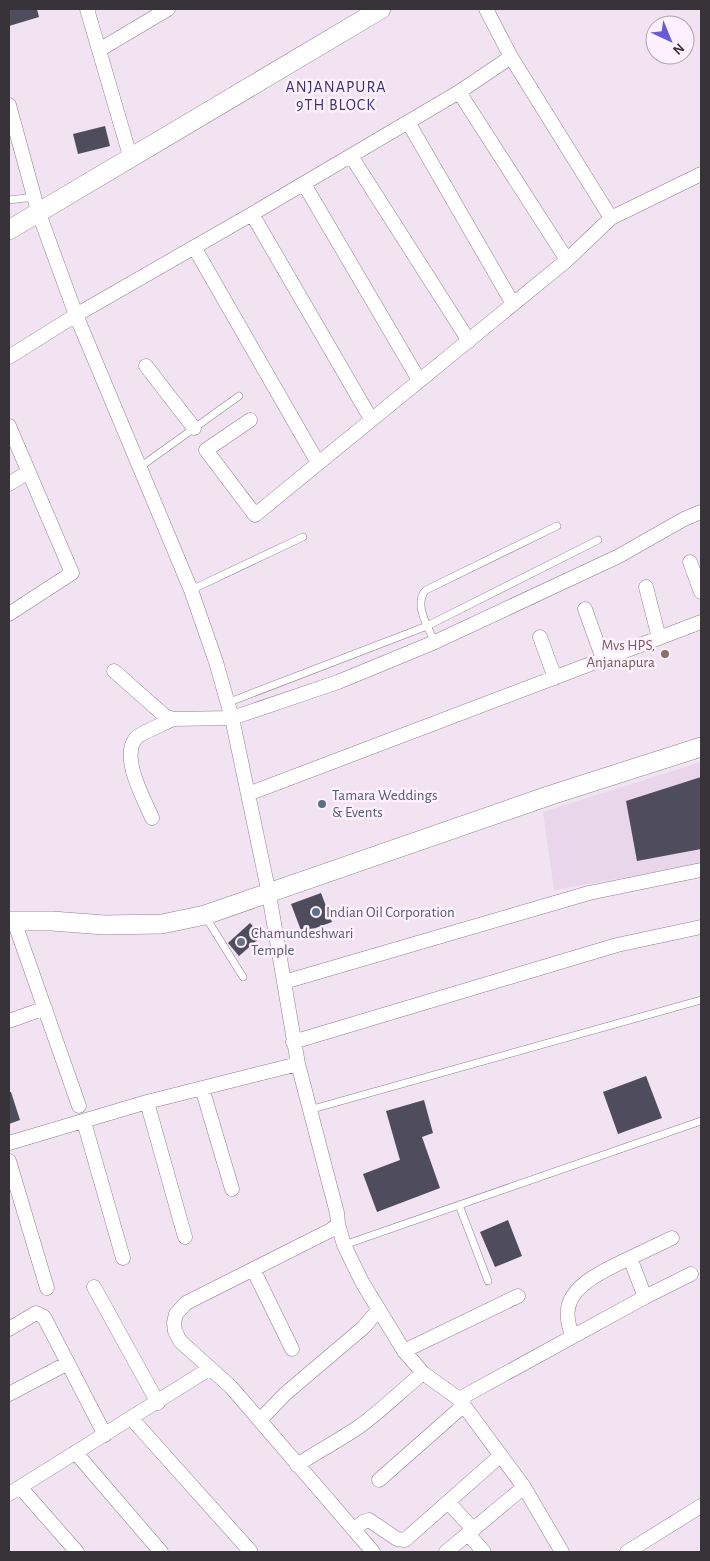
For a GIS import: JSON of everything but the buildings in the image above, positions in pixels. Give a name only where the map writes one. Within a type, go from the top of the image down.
[{"type":"street","points":[[87,9],[130,156]]},
{"type":"street","points":[[99,50],[168,9]]},
{"type":"street","points":[[9,230],[36,204],[130,156],[381,9]]},
{"type":"street","points":[[486,9],[512,57],[611,218]]},
{"type":"street","points":[[9,357],[76,315],[304,184],[459,92],[512,57]]},
{"type":"street","points":[[459,92],[567,260]]},
{"type":"street","points":[[9,105],[36,204],[76,315],[192,590],[216,662],[232,718],[269,894],[298,1064],[344,1245],[362,1282],[404,1351],[423,1373],[461,1402],[524,1487],[562,1552]]},
{"type":"street","points":[[408,122],[513,304]]},
{"type":"street","points":[[350,156],[468,341]]},
{"type":"street","points":[[250,420],[206,450],[255,515],[567,260],[611,218],[701,174]]},
{"type":"street","points":[[304,184],[419,380]]},
{"type":"street","points":[[252,214],[371,419]]},
{"type":"street","points":[[194,247],[318,464]]},
{"type":"street","points":[[146,366],[194,428]]},
{"type":"street","points":[[9,426],[72,573],[9,614]]},
{"type":"street","points":[[9,484],[28,472]]},
{"type":"street","points":[[114,671],[165,716],[173,719],[232,718],[338,682],[435,642],[619,556],[684,519],[701,512]]},
{"type":"street","points":[[690,562],[701,592]]},
{"type":"street","points":[[646,587],[659,638]]},
{"type":"street","points":[[585,609],[603,659]]},
{"type":"street","points":[[248,794],[701,622]]},
{"type":"street","points":[[540,637],[555,678]]},
{"type":"street","points":[[152,818],[135,778],[130,748],[136,737],[173,719]]},
{"type":"street","points":[[79,1106],[45,1008],[11,921],[52,921],[104,925],[162,924],[205,915],[551,795],[701,746]]},
{"type":"street","points":[[284,982],[589,893],[701,870]]},
{"type":"street","points":[[294,1042],[617,945],[701,927]]},
{"type":"street","points":[[9,1021],[45,1008]]},
{"type":"street","points":[[9,1143],[147,1102],[298,1064]]},
{"type":"street","points":[[202,1088],[232,1189]]},
{"type":"street","points":[[147,1102],[185,1237]]},
{"type":"street","points":[[84,1122],[123,1258]]},
{"type":"street","points":[[9,1161],[47,1288]]},
{"type":"street","points":[[338,1224],[331,1230],[186,1303],[176,1314],[174,1323],[180,1342],[230,1387],[373,1552]]},
{"type":"street","points":[[572,1336],[568,1320],[568,1308],[573,1295],[599,1273],[672,1238]]},
{"type":"street","points":[[630,1258],[645,1297]]},
{"type":"street","points":[[253,1269],[292,1349]]},
{"type":"street","points":[[379,1480],[461,1402],[572,1336],[691,1274]]},
{"type":"street","points":[[94,1287],[158,1402]]},
{"type":"street","points":[[404,1351],[518,1296]]},
{"type":"street","points":[[260,1420],[285,1394],[364,1328],[378,1310]]},
{"type":"street","points":[[9,1328],[36,1313],[40,1313],[44,1317],[106,1435]]},
{"type":"street","points":[[9,1394],[68,1363]]},
{"type":"street","points":[[76,1552],[14,1490],[132,1419],[209,1369]]},
{"type":"street","points":[[297,1465],[363,1424],[423,1373]]},
{"type":"street","points":[[132,1419],[251,1552]]},
{"type":"street","points":[[76,1453],[161,1552]]},
{"type":"street","points":[[354,1530],[363,1522],[369,1520],[397,1539],[406,1540],[500,1456]]},
{"type":"street","points":[[446,1552],[524,1487]]},
{"type":"street","points":[[448,1502],[484,1552]]},
{"type":"street","points":[[627,1552],[701,1506]]},
{"type":"lane","points":[[9,200],[36,204]]},
{"type":"lane","points":[[140,467],[239,396]]},
{"type":"lane","points":[[435,642],[419,602],[421,594],[557,526]]},
{"type":"lane","points":[[192,590],[303,537]]},
{"type":"lane","points":[[227,703],[427,626],[598,540]]},
{"type":"lane","points":[[205,915],[243,977]]},
{"type":"lane","points":[[309,1110],[701,1000]]},
{"type":"lane","points":[[344,1245],[701,1121]]},
{"type":"lane","points":[[459,1205],[488,1280]]},
{"type":"shaded area","points":[[701,762],[701,864],[554,890],[543,812]]},
{"type":"place","name":"Mvs HPS, Anjanapura","points":[[665,654]]},
{"type":"place","name":"Tamara Weddings & Events","points":[[322,804]]},
{"type":"place","name":"Indian Oil Corporation","points":[[316,912]]},
{"type":"place","name":"Chamundeshwari Temple","points":[[241,942]]},
{"type":"district","name":"ANJANAPURA 9TH BLOCK","points":[[336,96]]}]
